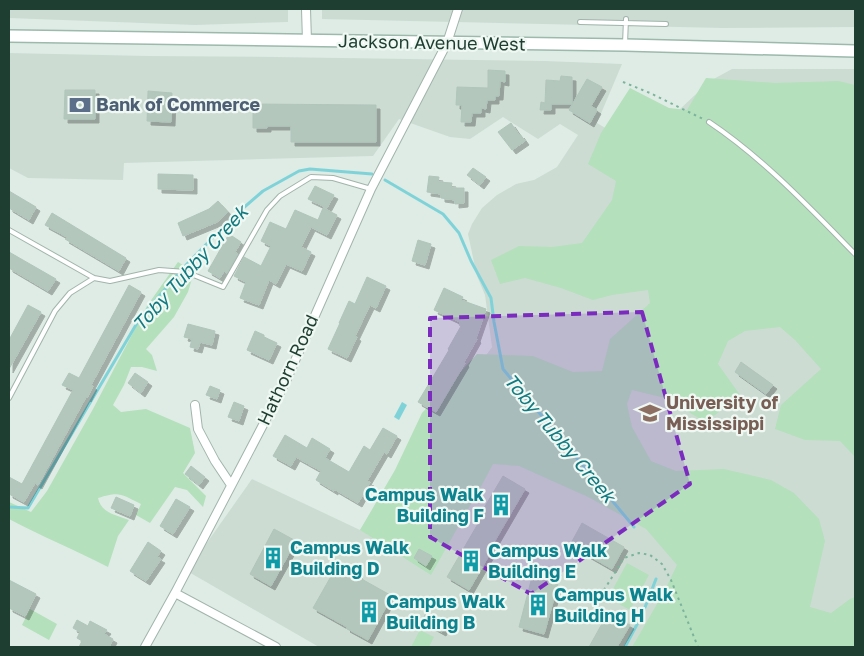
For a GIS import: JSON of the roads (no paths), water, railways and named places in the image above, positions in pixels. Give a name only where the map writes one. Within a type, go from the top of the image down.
[{"type":"main road","name":"Jackson Avenue West","points":[[9,36],[625,45],[855,51]]},
{"type":"street","points":[[306,9],[307,41]]},
{"type":"street","name":"Hathorn Road","points":[[144,647],[175,593],[286,380],[371,189],[448,43],[458,9]]},
{"type":"street","points":[[195,405],[198,429],[215,461],[231,485]]},
{"type":"street","points":[[175,593],[276,647]]},
{"type":"lane","points":[[625,45],[626,21]]},
{"type":"lane","points":[[580,22],[638,21],[666,24]]},
{"type":"lane","points":[[709,122],[730,136],[769,170],[855,254]]},
{"type":"lane","points":[[9,230],[94,278],[110,281],[159,270],[186,272],[223,287],[267,210],[280,196],[311,177],[333,178],[371,189]]},
{"type":"lane","points":[[9,398],[56,311],[70,293],[94,278]]},
{"type":"water","points":[[402,402],[407,405],[399,420],[394,417]]},
{"type":"waterway","name":"Toby Tubby Creek","points":[[9,507],[28,508],[140,318],[187,264],[233,217],[263,191],[299,171],[310,169],[372,174]]},
{"type":"waterway","name":"Toby Tubby Creek","points":[[385,180],[443,214],[459,233],[471,261],[491,298],[503,369],[634,527]]},
{"type":"waterway","name":"Toby Tubby Creek","points":[[625,647],[642,615],[656,579]]},
{"type":"place","name":"Bank of Commerce","points":[[80,105]]},
{"type":"place","name":"University of Mississippi","points":[[650,413]]},
{"type":"place","name":"Campus Walk Building F","points":[[501,505]]},
{"type":"place","name":"Campus Walk Building D","points":[[273,558]]},
{"type":"place","name":"Campus Walk Building E","points":[[471,561]]},
{"type":"place","name":"Campus Walk Building H","points":[[538,605]]},
{"type":"place","name":"Campus Walk Building B","points":[[369,612]]}]
